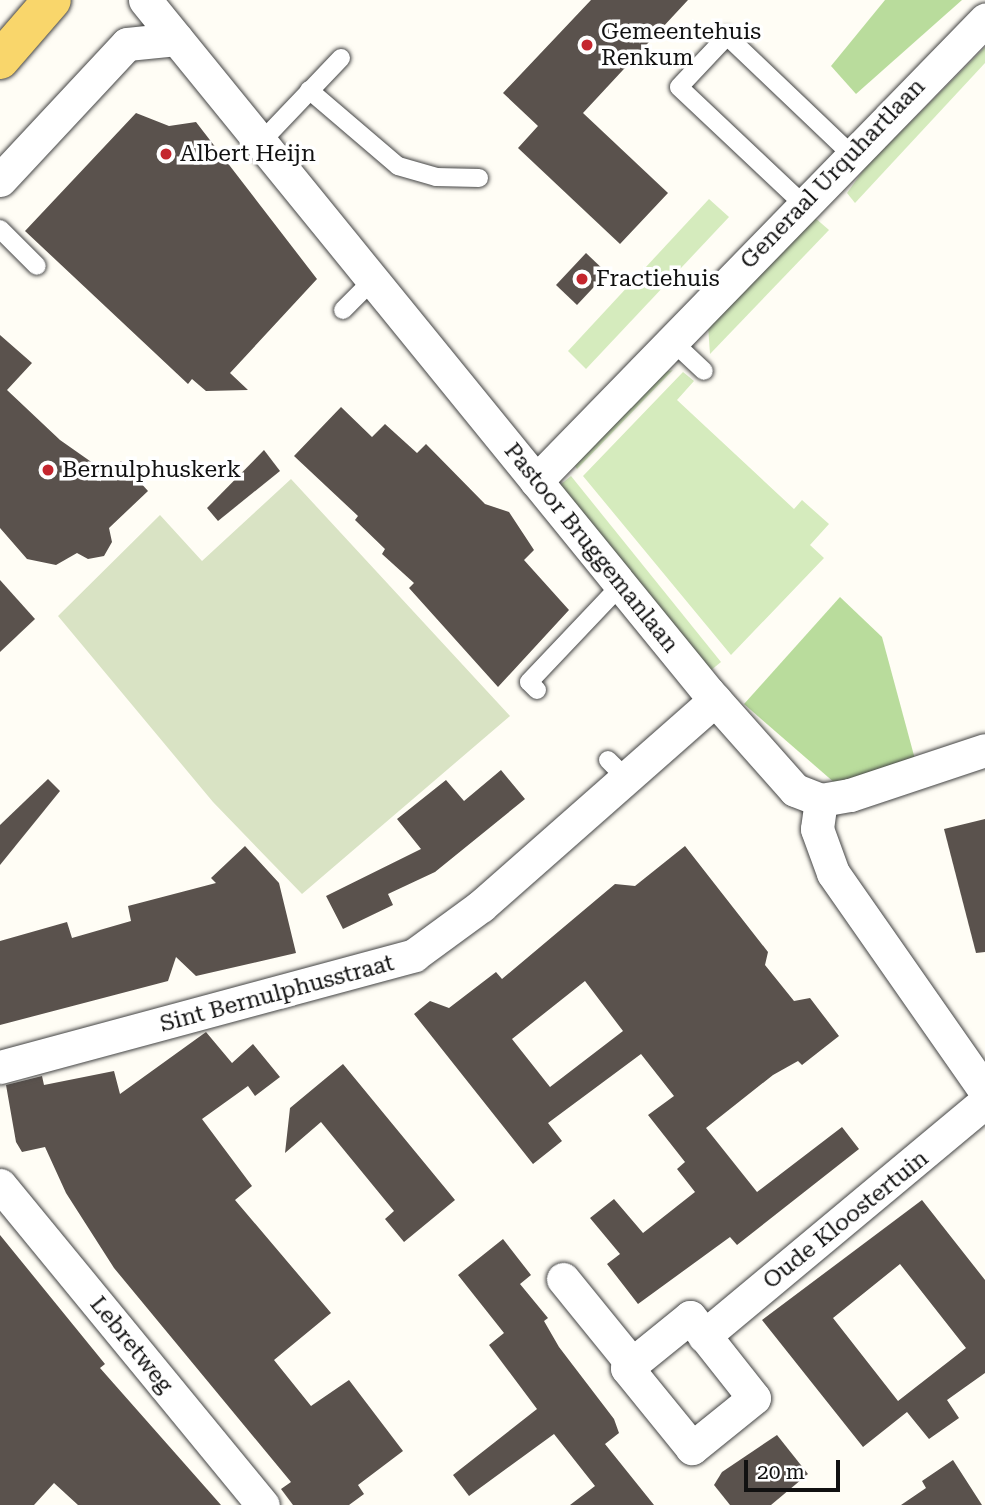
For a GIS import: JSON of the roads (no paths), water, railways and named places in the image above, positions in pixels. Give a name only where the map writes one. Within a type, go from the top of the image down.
[{"type":"main road","points":[[0,60],[52,0]]},
{"type":"street","name":"Pastoor Bruggemanlaan","points":[[145,0],[776,773],[795,790],[821,800]]},
{"type":"street","name":"Generaal Urquhartlaan","points":[[537,481],[850,154],[985,20]]},
{"type":"street","points":[[0,180],[119,51],[177,39]]},
{"type":"street","name":"Sint Bernulphusstraat","points":[[0,1067],[414,955],[618,770],[715,699]]},
{"type":"street","points":[[985,750],[821,800],[817,829],[833,873],[985,1091]]},
{"type":"street","name":"Oude Kloostertuin","points":[[704,1336],[985,1102]]},
{"type":"street","name":"Lebretweg","points":[[0,1185],[262,1505]]},
{"type":"street","points":[[563,1279],[632,1364]]},
{"type":"street","points":[[690,1317],[754,1398],[692,1448],[627,1367],[632,1364],[690,1317]]},
{"type":"lane","points":[[803,204],[679,87],[727,36],[850,154]]},
{"type":"lane","points":[[261,142],[341,58]]},
{"type":"lane","points":[[309,90],[398,166],[436,177],[479,178]]},
{"type":"lane","points":[[0,229],[37,266]]},
{"type":"lane","points":[[343,310],[373,280]]},
{"type":"lane","points":[[671,340],[704,371]]},
{"type":"lane","points":[[537,690],[529,682],[621,585]]},
{"type":"place","name":"Gemeentehuis Renkum","points":[[587,45]]},
{"type":"place","name":"Albert Heijn","points":[[166,154]]},
{"type":"place","name":"Fractiehuis","points":[[582,279]]},
{"type":"place","name":"Bernulphuskerk","points":[[48,470]]}]
